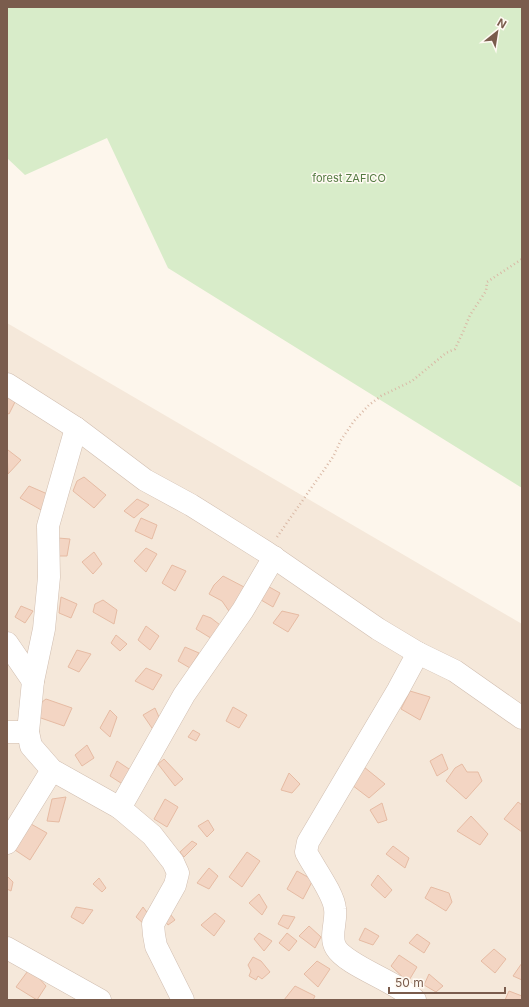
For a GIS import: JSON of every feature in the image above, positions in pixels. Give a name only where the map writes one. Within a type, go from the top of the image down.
[{"type":"street","points":[[7,384],[76,428],[145,480],[191,505],[270,555],[346,609],[418,653],[455,671],[522,718]]},
{"type":"street","points":[[76,428],[48,526],[49,576],[44,629],[33,681],[17,732],[52,770],[120,808],[152,835],[173,862],[178,873],[175,885],[153,924],[156,946],[183,1000]]},
{"type":"street","points":[[120,808],[184,695],[243,610],[270,555]]},
{"type":"street","points":[[7,643],[33,681]]},
{"type":"street","points":[[415,1000],[401,988],[346,958],[336,948],[333,940],[335,906],[306,852],[308,842],[346,775],[398,690],[418,653]]},
{"type":"street","points":[[7,843],[52,770]]},
{"type":"street","points":[[7,948],[100,1000]]},
{"type":"path","points":[[270,555],[323,472],[341,440],[369,404],[381,396],[412,381],[446,352],[455,349],[470,315],[486,291],[487,282],[522,259]]},
{"type":"shaded area","points":[[7,323],[522,624],[522,1000],[7,1000]]},
{"type":"green space","name":"forest ZAFICO","points":[[7,7],[522,7],[522,488],[168,268],[107,138],[25,175],[7,158]]},
{"type":"building","points":[[7,394],[16,400],[9,414],[7,413]]},
{"type":"building","points":[[8,450],[21,460],[8,474],[7,451]]},
{"type":"building","points":[[84,477],[106,495],[94,508],[73,491],[77,481]]},
{"type":"building","points":[[29,486],[52,496],[43,511],[20,498]]},
{"type":"building","points":[[137,499],[149,505],[134,518],[124,511]]},
{"type":"building","points":[[141,518],[157,525],[152,539],[135,531]]},
{"type":"building","points":[[58,538],[70,539],[67,556],[56,556]]},
{"type":"building","points":[[146,548],[157,554],[146,572],[134,561]]},
{"type":"building","points":[[94,552],[102,564],[93,574],[82,562]]},
{"type":"building","points":[[172,565],[186,571],[175,591],[162,583]]},
{"type":"building","points":[[223,576],[246,588],[231,614],[222,601],[209,594],[214,585]]},
{"type":"building","points":[[264,584],[280,593],[273,607],[256,597]]},
{"type":"building","points":[[61,597],[77,604],[71,618],[59,613]]},
{"type":"building","points":[[103,600],[117,610],[114,624],[93,612],[95,604]]},
{"type":"building","points":[[21,606],[33,611],[25,623],[15,617]]},
{"type":"building","points":[[282,611],[299,615],[288,632],[273,623]]},
{"type":"building","points":[[203,615],[211,618],[224,628],[214,640],[196,629]]},
{"type":"building","points":[[146,626],[159,636],[150,650],[138,640]]},
{"type":"building","points":[[116,635],[127,644],[120,651],[111,643]]},
{"type":"building","points":[[185,647],[199,653],[190,668],[178,661]]},
{"type":"building","points":[[77,650],[91,654],[79,672],[68,667]]},
{"type":"building","points":[[146,668],[162,675],[153,690],[135,681]]},
{"type":"building","points":[[410,691],[430,697],[420,720],[401,709]]},
{"type":"building","points":[[46,699],[72,708],[64,726],[38,717],[42,702]]},
{"type":"building","points":[[233,707],[247,715],[239,728],[226,721]]},
{"type":"building","points":[[155,708],[162,724],[154,731],[143,715]]},
{"type":"building","points":[[110,710],[117,717],[110,737],[100,728]]},
{"type":"building","points":[[193,730],[200,734],[196,741],[188,737]]},
{"type":"building","points":[[87,745],[94,758],[82,766],[75,755]]},
{"type":"building","points":[[442,754],[448,769],[437,776],[430,761]]},
{"type":"building","points":[[164,759],[183,779],[175,786],[158,764]]},
{"type":"building","points":[[117,761],[132,771],[124,785],[110,776]]},
{"type":"building","points":[[462,764],[467,772],[478,772],[482,781],[466,799],[446,781],[455,768]]},
{"type":"building","points":[[364,767],[385,784],[369,798],[352,785]]},
{"type":"building","points":[[289,773],[300,784],[292,793],[281,790]]},
{"type":"building","points":[[66,797],[59,822],[47,821],[52,799]]},
{"type":"building","points":[[165,799],[178,807],[167,827],[154,819]]},
{"type":"building","points":[[518,802],[522,805],[522,832],[504,819]]},
{"type":"building","points":[[382,803],[387,820],[378,823],[370,810]]},
{"type":"building","points":[[471,816],[488,834],[480,845],[457,831]]},
{"type":"building","points":[[208,820],[214,830],[207,837],[198,826]]},
{"type":"building","points":[[31,824],[47,833],[30,860],[15,850]]},
{"type":"building","points":[[192,841],[197,844],[184,857],[180,852]]},
{"type":"building","points":[[393,846],[409,858],[405,868],[386,854]]},
{"type":"building","points":[[247,852],[260,861],[242,887],[229,877]]},
{"type":"building","points":[[209,868],[218,876],[209,889],[197,883]]},
{"type":"building","points":[[297,871],[313,880],[303,899],[287,889]]},
{"type":"building","points":[[378,875],[392,890],[385,898],[371,885]]},
{"type":"building","points":[[7,876],[13,882],[11,891],[7,889]]},
{"type":"building","points":[[99,878],[106,888],[102,892],[93,884]]},
{"type":"building","points":[[431,887],[449,893],[452,902],[446,911],[425,898]]},
{"type":"building","points":[[259,894],[267,907],[262,915],[249,903]]},
{"type":"building","points":[[76,907],[93,910],[83,924],[71,917]]},
{"type":"building","points":[[143,907],[149,915],[144,924],[136,917]]},
{"type":"building","points":[[166,909],[175,920],[168,925],[162,916]]},
{"type":"building","points":[[215,913],[225,921],[214,936],[201,925]]},
{"type":"building","points":[[283,915],[295,917],[288,929],[278,924]]},
{"type":"building","points":[[309,926],[321,937],[315,948],[299,936]]},
{"type":"building","points":[[365,928],[379,936],[373,945],[359,940]]},
{"type":"building","points":[[259,933],[272,941],[264,951],[254,939]]},
{"type":"building","points":[[287,933],[297,941],[289,951],[279,943]]},
{"type":"building","points":[[417,934],[430,943],[424,953],[409,943]]},
{"type":"building","points":[[494,949],[506,959],[495,973],[481,961]]},
{"type":"building","points":[[399,955],[417,967],[408,982],[391,966]]},
{"type":"building","points":[[253,957],[261,961],[270,972],[262,979],[258,976],[256,980],[249,976],[251,971],[248,965]]},
{"type":"building","points":[[317,961],[330,969],[318,987],[304,974]]},
{"type":"building","points":[[522,963],[522,980],[513,976]]},
{"type":"building","points":[[30,968],[46,986],[37,1000],[16,987]]},
{"type":"building","points":[[429,974],[443,986],[436,992],[424,985]]},
{"type":"building","points":[[295,986],[315,996],[313,1000],[284,1000]]},
{"type":"building","points":[[509,991],[522,996],[522,1000],[505,1000]]}]
